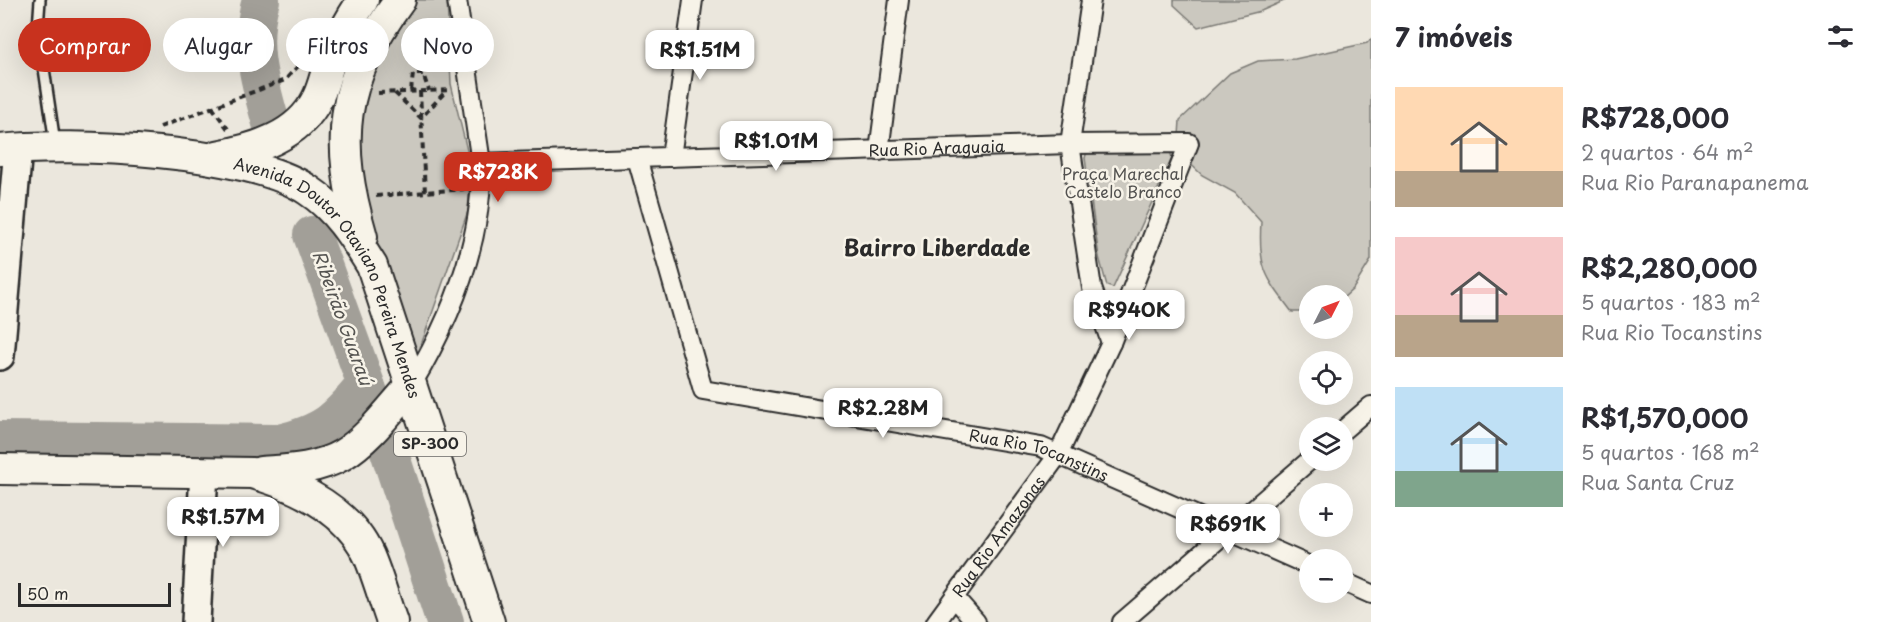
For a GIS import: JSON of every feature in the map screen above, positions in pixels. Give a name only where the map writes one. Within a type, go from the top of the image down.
[{"type":"main road","points":[[208,158],[264,144],[280,137],[302,121],[317,100],[330,59],[363,0]]},
{"type":"main road","points":[[372,266],[351,198],[345,132],[350,94],[363,56],[399,0]]},
{"type":"main road","name":"Avenida Doutor Otaviano Pereira Mendes","points":[[9,149],[166,153],[208,158],[273,172],[307,189],[322,200],[349,229],[372,266],[489,622]]},
{"type":"main road","points":[[0,469],[252,473],[306,467],[342,455],[368,434],[411,386]]},
{"type":"main road","points":[[252,473],[308,494],[323,503],[349,526],[369,555],[392,622]]},
{"type":"street","points":[[411,386],[433,350],[455,301],[470,251],[482,188],[481,163],[457,0]]},
{"type":"street","points":[[671,157],[693,0]]},
{"type":"street","points":[[879,151],[899,0]]},
{"type":"street","points":[[1091,0],[1070,144],[1092,288],[1111,343]]},
{"type":"street","points":[[1070,144],[1189,143],[1111,343]]},
{"type":"street","name":"Rua Rio Araguaia","points":[[481,163],[1070,144]]},
{"type":"street","points":[[0,356],[9,149]]},
{"type":"street","name":"Rua Rio Tocanstins","points":[[637,158],[702,390],[1041,447],[1299,561]]},
{"type":"street","name":"Rua Rio Amazonas","points":[[936,622],[1058,455],[1111,343]]},
{"type":"street","points":[[1353,422],[1371,406]]},
{"type":"street","points":[[1122,622],[1299,470]]},
{"type":"street","points":[[196,622],[204,472]]},
{"type":"street","points":[[1353,586],[1371,594]]},
{"type":"street","points":[[955,598],[976,622]]},
{"type":"lane","points":[[40,0],[38,28],[56,149]]},
{"type":"path","points":[[411,92],[412,74],[423,74],[429,91]]},
{"type":"path","points":[[157,128],[285,80]]},
{"type":"path","points":[[350,94],[470,89]]},
{"type":"path","points":[[422,118],[447,90]]},
{"type":"path","points":[[420,91],[425,193]]},
{"type":"path","points":[[394,92],[422,118]]},
{"type":"path","points":[[351,198],[482,188]]},
{"type":"green space","points":[[415,0],[447,0],[448,18],[401,18]]},
{"type":"green space","points":[[1174,0],[1286,0],[1261,11],[1198,27],[1174,5]]},
{"type":"green space","points":[[401,18],[401,72],[450,72],[451,84],[471,167],[468,211],[420,348],[413,361],[358,180],[363,95],[373,72],[389,72],[389,34]]},
{"type":"green space","points":[[1371,39],[1371,260],[1353,289],[1353,285],[1299,285],[1299,312],[1292,312],[1265,271],[1260,238],[1261,222],[1235,193],[1202,175],[1178,152],[1180,120],[1230,73],[1258,61],[1295,59],[1367,43]]},
{"type":"green space","name":"Praça Marechal Castelo Branco","points":[[1087,151],[1170,151],[1172,158],[1113,288],[1107,286],[1099,257],[1085,158]]},
{"type":"waterway","name":"Ribeirão Guaraú","points":[[261,0],[257,16],[255,47],[259,77],[271,123]]},
{"type":"waterway","name":"Ribeirão Guaraú","points":[[312,235],[372,401]]},
{"type":"waterway","points":[[0,440],[279,443],[308,434],[329,423],[347,407],[366,384]]},
{"type":"waterway","name":"Ribeirão Guaraú","points":[[388,448],[445,622]]},
{"type":"district","name":"Bairro Liberdade","points":[[937,248]]}]
